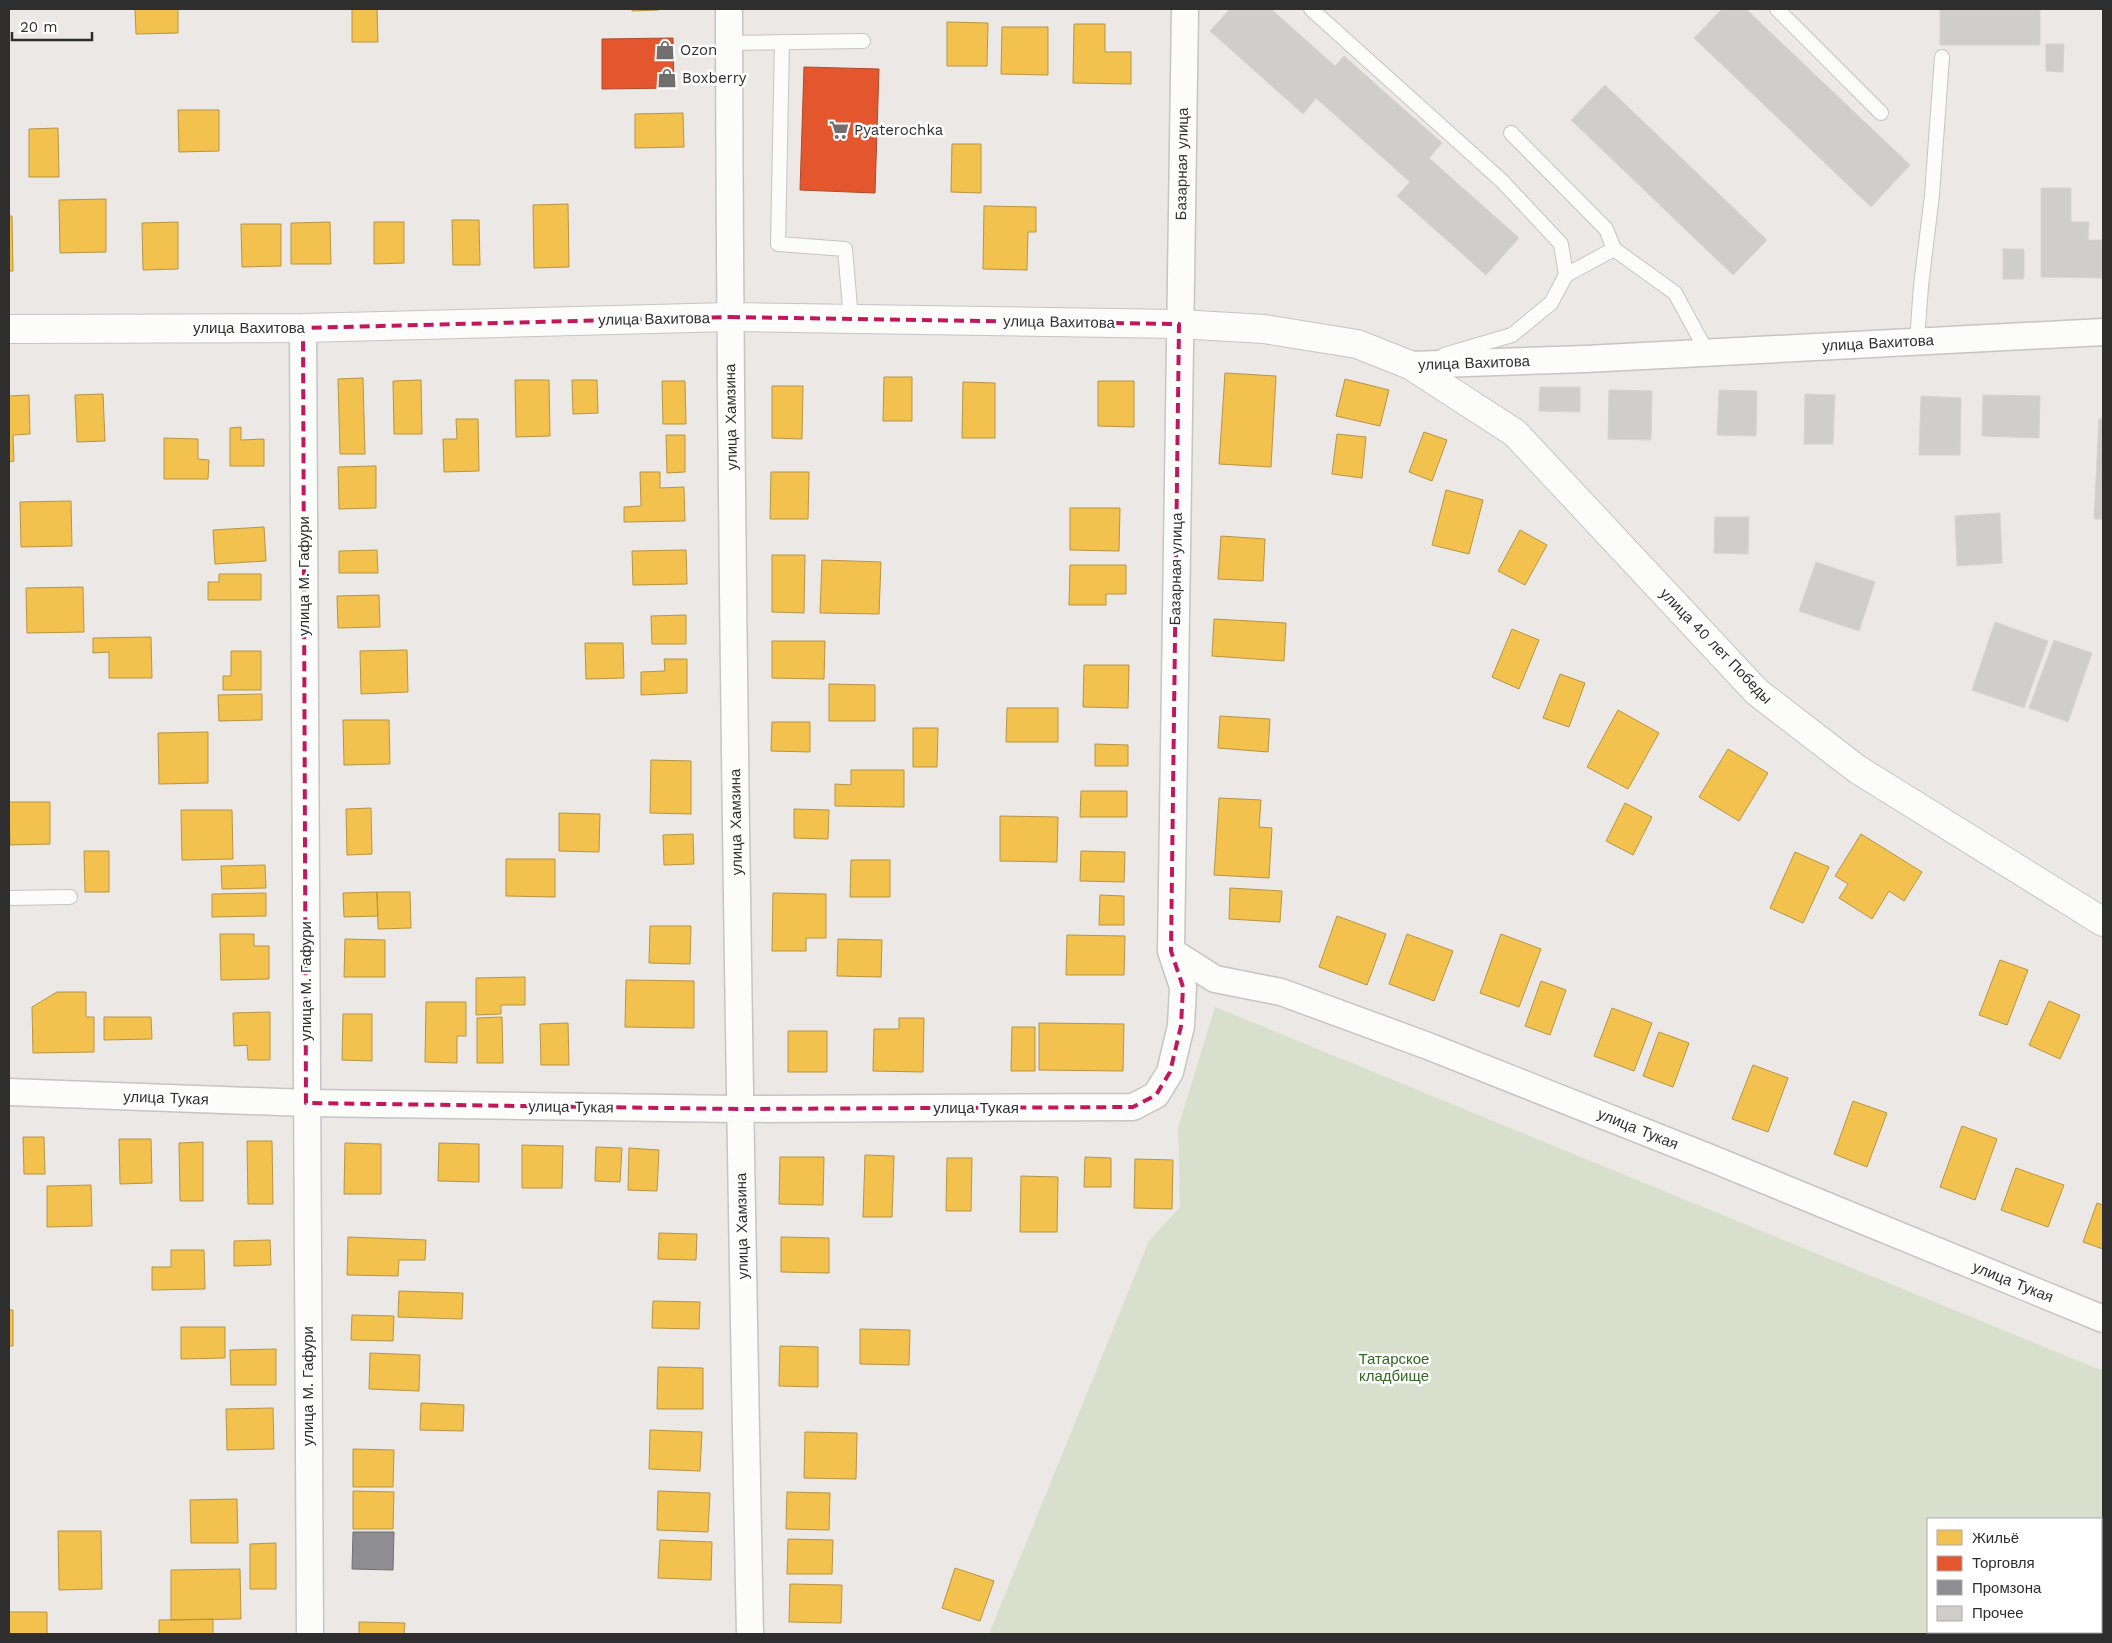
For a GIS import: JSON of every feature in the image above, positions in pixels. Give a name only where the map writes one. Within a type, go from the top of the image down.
[{"type":"street","name":"улица Хамзина","points":[[729,9],[730,317],[740,1109],[750,1634]]},
{"type":"street","name":"Базарная улица","points":[[1133,1107],[1156,1095],[1170,1072],[1181,1026],[1183,987],[1171,951],[1185,9]]},
{"type":"street","name":"улица Вахитова","points":[[9,329],[302,328],[730,317],[1179,324],[1264,329],[1357,344],[1410,365],[2103,332]]},
{"type":"street","name":"улица М. Гафури","points":[[302,328],[310,1634]]},
{"type":"street","name":"улица 40 лет Победы","points":[[1410,365],[1515,433],[1757,692],[1857,769],[2103,922]]},
{"type":"street","name":"улица Тукая","points":[[1171,951],[1215,979],[1281,992],[1428,1046],[1708,1157],[2103,1319]]},
{"type":"street","name":"улица Тукая","points":[[9,1092],[306,1103],[740,1109],[1133,1107]]},
{"type":"lane","points":[[1311,9],[1502,181],[1528,208],[1561,244],[1566,275]]},
{"type":"lane","points":[[1777,9],[1881,113]]},
{"type":"lane","points":[[729,43],[863,41]]},
{"type":"lane","points":[[782,42],[778,244],[845,249],[851,319]]},
{"type":"lane","points":[[1917,341],[1921,286],[1932,196],[1942,57]]},
{"type":"lane","points":[[1511,133],[1606,229],[1614,249],[1675,293],[1708,352]]},
{"type":"lane","points":[[1410,365],[1512,335],[1551,303],[1566,275],[1614,249]]},
{"type":"lane","points":[[9,898],[70,897]]},
{"type":"highlighted area","points":[[730,317],[1179,324],[1171,951],[1183,987],[1181,1026],[1170,1072],[1156,1095],[1133,1107],[739,1109],[306,1103],[303,328]]},
{"type":"green space","name":"Татарское кладбище","points":[[1215,1007],[2103,1371],[2103,1634],[989,1634],[1149,1241],[1180,1207],[1178,1128]]},
{"type":"building: Жильё","points":[[135,9],[178,9],[178,33],[136,34]]},
{"type":"building: Жильё","points":[[352,9],[377,9],[378,42],[352,42]]},
{"type":"building: Жильё","points":[[632,9],[659,9],[659,10],[632,11]]},
{"type":"building: Жильё","points":[[947,22],[988,23],[987,66],[947,66]]},
{"type":"building: Жильё","points":[[1074,24],[1105,24],[1105,52],[1131,52],[1131,84],[1073,83]]},
{"type":"building: Жильё","points":[[1002,27],[1048,27],[1048,75],[1001,74]]},
{"type":"building: Жильё","points":[[178,110],[219,110],[219,151],[179,152]]},
{"type":"building: Жильё","points":[[683,113],[684,147],[635,148],[635,114]]},
{"type":"building: Жильё","points":[[58,128],[59,177],[29,177],[29,129]]},
{"type":"building: Жильё","points":[[952,144],[981,144],[981,193],[951,192]]},
{"type":"building: Жильё","points":[[106,199],[106,252],[60,253],[59,200]]},
{"type":"building: Жильё","points":[[568,204],[569,267],[534,268],[533,205]]},
{"type":"building: Жильё","points":[[984,206],[1036,207],[1036,232],[1028,232],[1027,270],[983,269]]},
{"type":"building: Жильё","points":[[9,216],[12,216],[13,271],[9,271]]},
{"type":"building: Жильё","points":[[452,220],[479,220],[480,265],[453,265]]},
{"type":"building: Жильё","points":[[178,222],[178,269],[143,270],[142,223]]},
{"type":"building: Жильё","points":[[330,222],[331,264],[291,264],[291,223]]},
{"type":"building: Жильё","points":[[374,222],[404,222],[404,263],[374,264]]},
{"type":"building: Жильё","points":[[241,224],[281,224],[281,266],[242,267]]},
{"type":"building: Жильё","points":[[1225,373],[1276,376],[1271,467],[1219,464]]},
{"type":"building: Жильё","points":[[884,377],[912,377],[912,421],[883,421]]},
{"type":"building: Жильё","points":[[363,378],[365,454],[340,454],[338,379]]},
{"type":"building: Жильё","points":[[1345,379],[1389,390],[1380,426],[1336,416]]},
{"type":"building: Жильё","points":[[421,380],[422,434],[394,434],[393,381]]},
{"type":"building: Жильё","points":[[515,380],[549,380],[550,436],[516,437]]},
{"type":"building: Жильё","points":[[572,380],[597,380],[598,413],[573,414]]},
{"type":"building: Жильё","points":[[662,381],[685,381],[686,424],[663,424]]},
{"type":"building: Жильё","points":[[1098,381],[1134,381],[1134,427],[1098,426]]},
{"type":"building: Жильё","points":[[963,382],[995,383],[995,438],[962,438]]},
{"type":"building: Жильё","points":[[772,386],[803,386],[802,439],[772,438]]},
{"type":"building: Жильё","points":[[103,394],[105,441],[77,442],[75,395]]},
{"type":"building: Жильё","points":[[29,395],[30,434],[13,435],[14,461],[9,462],[9,396]]},
{"type":"building: Жильё","points":[[456,419],[478,419],[479,471],[444,472],[443,439],[457,439]]},
{"type":"building: Жильё","points":[[241,427],[241,440],[264,439],[264,466],[230,466],[230,428]]},
{"type":"building: Жильё","points":[[1424,432],[1447,440],[1432,481],[1409,472]]},
{"type":"building: Жильё","points":[[1337,434],[1366,437],[1362,478],[1332,474]]},
{"type":"building: Жильё","points":[[666,435],[685,435],[685,472],[667,473]]},
{"type":"building: Жильё","points":[[164,438],[198,439],[198,459],[209,460],[208,479],[164,479]]},
{"type":"building: Жильё","points":[[376,466],[376,508],[339,509],[338,467]]},
{"type":"building: Жильё","points":[[640,472],[660,472],[660,488],[684,487],[685,521],[624,522],[624,507],[641,506]]},
{"type":"building: Жильё","points":[[771,472],[809,472],[808,519],[770,519]]},
{"type":"building: Жильё","points":[[1446,490],[1483,500],[1469,554],[1432,545]]},
{"type":"building: Жильё","points":[[71,501],[72,546],[21,547],[20,502]]},
{"type":"building: Жильё","points":[[1070,508],[1120,508],[1119,551],[1070,550]]},
{"type":"building: Жильё","points":[[264,527],[266,561],[215,564],[213,530]]},
{"type":"building: Жильё","points":[[1520,530],[1547,545],[1525,585],[1498,571]]},
{"type":"building: Жильё","points":[[1221,536],[1265,539],[1263,581],[1218,579]]},
{"type":"building: Жильё","points":[[377,550],[378,573],[339,573],[339,551]]},
{"type":"building: Жильё","points":[[686,550],[687,584],[633,585],[632,551]]},
{"type":"building: Жильё","points":[[772,555],[805,555],[804,613],[772,612]]},
{"type":"building: Жильё","points":[[822,560],[881,562],[879,614],[820,613]]},
{"type":"building: Жильё","points":[[1070,565],[1126,565],[1126,594],[1106,594],[1106,605],[1069,605]]},
{"type":"building: Жильё","points":[[219,574],[261,574],[261,600],[208,600],[208,582],[219,582]]},
{"type":"building: Жильё","points":[[83,587],[84,632],[27,633],[26,588]]},
{"type":"building: Жильё","points":[[379,595],[380,627],[338,628],[337,596]]},
{"type":"building: Жильё","points":[[686,615],[686,644],[652,644],[651,616]]},
{"type":"building: Жильё","points":[[1214,619],[1286,623],[1284,661],[1212,656]]},
{"type":"building: Жильё","points":[[1512,629],[1539,640],[1519,689],[1492,677]]},
{"type":"building: Жильё","points":[[151,637],[152,678],[109,678],[109,652],[93,653],[93,638]]},
{"type":"building: Жильё","points":[[772,641],[825,641],[824,679],[772,678]]},
{"type":"building: Жильё","points":[[585,643],[623,643],[624,678],[586,679]]},
{"type":"building: Жильё","points":[[407,650],[408,692],[361,694],[360,651]]},
{"type":"building: Жильё","points":[[231,651],[261,651],[261,690],[223,690],[223,676],[231,676]]},
{"type":"building: Жильё","points":[[664,659],[687,659],[687,693],[641,695],[641,672],[665,671]]},
{"type":"building: Жильё","points":[[1084,665],[1129,665],[1128,708],[1083,707]]},
{"type":"building: Жильё","points":[[1560,674],[1585,683],[1569,727],[1543,718]]},
{"type":"building: Жильё","points":[[829,684],[875,685],[875,721],[829,721]]},
{"type":"building: Жильё","points":[[262,694],[262,720],[219,721],[218,695]]},
{"type":"building: Жильё","points":[[1007,708],[1058,708],[1058,742],[1006,742]]},
{"type":"building: Жильё","points":[[1618,710],[1659,733],[1628,789],[1587,767]]},
{"type":"building: Жильё","points":[[1220,716],[1270,719],[1268,752],[1218,748]]},
{"type":"building: Жильё","points":[[343,720],[389,720],[390,764],[344,765]]},
{"type":"building: Жильё","points":[[772,722],[810,722],[810,752],[771,751]]},
{"type":"building: Жильё","points":[[913,728],[938,728],[937,767],[913,767]]},
{"type":"building: Жильё","points":[[208,732],[208,783],[159,784],[158,733]]},
{"type":"building: Жильё","points":[[1095,744],[1128,745],[1128,766],[1095,766]]},
{"type":"building: Жильё","points":[[1728,749],[1768,773],[1739,821],[1699,797]]},
{"type":"building: Жильё","points":[[651,760],[691,761],[691,814],[650,813]]},
{"type":"building: Жильё","points":[[851,770],[904,770],[904,807],[835,806],[835,784],[851,785]]},
{"type":"building: Жильё","points":[[1081,791],[1127,791],[1127,817],[1080,817]]},
{"type":"building: Жильё","points":[[1219,798],[1261,800],[1259,827],[1272,828],[1269,878],[1214,875]]},
{"type":"building: Жильё","points":[[9,802],[50,802],[50,844],[10,845]]},
{"type":"building: Жильё","points":[[1625,803],[1652,817],[1633,855],[1606,841]]},
{"type":"building: Жильё","points":[[371,808],[372,854],[347,855],[346,809]]},
{"type":"building: Жильё","points":[[794,809],[829,810],[828,839],[794,838]]},
{"type":"building: Жильё","points":[[181,810],[232,810],[233,859],[182,860]]},
{"type":"building: Жильё","points":[[559,813],[600,814],[599,852],[559,851]]},
{"type":"building: Жильё","points":[[1000,816],[1058,817],[1057,862],[1000,861]]},
{"type":"building: Жильё","points":[[693,834],[694,864],[664,865],[663,835]]},
{"type":"building: Жильё","points":[[1861,834],[1922,872],[1904,901],[1889,891],[1872,919],[1839,898],[1848,884],[1835,876]]},
{"type":"building: Жильё","points":[[84,851],[109,851],[109,892],[85,892]]},
{"type":"building: Жильё","points":[[1081,851],[1125,852],[1124,882],[1080,881]]},
{"type":"building: Жильё","points":[[1795,852],[1829,867],[1803,923],[1770,908]]},
{"type":"building: Жильё","points":[[506,859],[555,859],[555,897],[506,896]]},
{"type":"building: Жильё","points":[[851,860],[890,860],[890,897],[850,897]]},
{"type":"building: Жильё","points":[[265,865],[266,888],[222,889],[221,866]]},
{"type":"building: Жильё","points":[[1230,888],[1282,891],[1280,922],[1229,919]]},
{"type":"building: Жильё","points":[[377,892],[378,916],[344,917],[343,893]]},
{"type":"building: Жильё","points":[[377,892],[410,892],[411,928],[378,929]]},
{"type":"building: Жильё","points":[[266,893],[266,916],[212,917],[212,894]]},
{"type":"building: Жильё","points":[[773,893],[826,894],[826,938],[806,938],[806,951],[772,951]]},
{"type":"building: Жильё","points":[[1100,895],[1124,896],[1124,925],[1099,925]]},
{"type":"building: Жильё","points":[[1337,916],[1386,934],[1367,985],[1319,967]]},
{"type":"building: Жильё","points":[[650,926],[691,926],[690,964],[649,963]]},
{"type":"building: Жильё","points":[[220,934],[254,934],[254,946],[269,946],[269,979],[221,980]]},
{"type":"building: Жильё","points":[[1407,934],[1453,951],[1434,1001],[1389,984]]},
{"type":"building: Жильё","points":[[1501,934],[1541,949],[1519,1007],[1480,993]]},
{"type":"building: Жильё","points":[[1067,935],[1125,936],[1124,975],[1066,975]]},
{"type":"building: Жильё","points":[[345,939],[385,940],[385,977],[344,977]]},
{"type":"building: Жильё","points":[[838,939],[882,940],[881,977],[837,976]]},
{"type":"building: Жильё","points":[[2000,960],[2028,970],[2007,1025],[1979,1015]]},
{"type":"building: Жильё","points":[[525,977],[525,1005],[501,1005],[501,1014],[476,1015],[476,978]]},
{"type":"building: Жильё","points":[[626,980],[694,981],[694,1028],[625,1027]]},
{"type":"building: Жильё","points":[[1541,981],[1566,990],[1550,1035],[1525,1026]]},
{"type":"building: Жильё","points":[[57,992],[86,992],[86,1017],[94,1017],[94,1052],[33,1053],[32,1007]]},
{"type":"building: Жильё","points":[[2049,1001],[2080,1015],[2060,1059],[2029,1045]]},
{"type":"building: Жильё","points":[[426,1002],[466,1002],[466,1036],[457,1036],[457,1063],[425,1062]]},
{"type":"building: Жильё","points":[[1612,1008],[1652,1023],[1634,1071],[1594,1056]]},
{"type":"building: Жильё","points":[[270,1012],[270,1060],[248,1060],[247,1045],[234,1046],[233,1013]]},
{"type":"building: Жильё","points":[[343,1014],[372,1014],[372,1061],[342,1060]]},
{"type":"building: Жильё","points":[[104,1017],[151,1017],[152,1039],[104,1040]]},
{"type":"building: Жильё","points":[[502,1017],[503,1063],[477,1063],[477,1018]]},
{"type":"building: Жильё","points":[[899,1018],[924,1018],[923,1072],[873,1071],[874,1029],[899,1029]]},
{"type":"building: Жильё","points":[[568,1023],[569,1065],[541,1065],[540,1024]]},
{"type":"building: Жильё","points":[[1039,1023],[1124,1024],[1123,1071],[1039,1070]]},
{"type":"building: Жильё","points":[[1012,1027],[1035,1027],[1035,1071],[1011,1071]]},
{"type":"building: Жильё","points":[[788,1031],[827,1031],[827,1072],[788,1072]]},
{"type":"building: Жильё","points":[[1659,1032],[1689,1043],[1673,1087],[1643,1076]]},
{"type":"building: Жильё","points":[[1753,1065],[1788,1078],[1768,1132],[1732,1119]]},
{"type":"building: Жильё","points":[[1853,1101],[1887,1113],[1867,1167],[1834,1154]]},
{"type":"building: Жильё","points":[[1962,1126],[1997,1139],[1975,1200],[1940,1187]]},
{"type":"building: Жильё","points":[[23,1137],[44,1137],[45,1174],[24,1174]]},
{"type":"building: Жильё","points":[[119,1139],[151,1139],[152,1183],[120,1184]]},
{"type":"building: Жильё","points":[[247,1141],[272,1141],[273,1204],[248,1204]]},
{"type":"building: Жильё","points":[[203,1142],[203,1201],[180,1201],[179,1143]]},
{"type":"building: Жильё","points":[[345,1143],[381,1144],[381,1194],[344,1194]]},
{"type":"building: Жильё","points":[[439,1143],[479,1144],[479,1182],[438,1181]]},
{"type":"building: Жильё","points":[[522,1145],[563,1146],[562,1188],[522,1188]]},
{"type":"building: Жильё","points":[[596,1147],[622,1148],[620,1182],[595,1181]]},
{"type":"building: Жильё","points":[[629,1148],[659,1150],[657,1191],[628,1190]]},
{"type":"building: Жильё","points":[[865,1155],[894,1156],[892,1217],[863,1217]]},
{"type":"building: Жильё","points":[[780,1157],[824,1157],[823,1205],[779,1204]]},
{"type":"building: Жильё","points":[[1085,1157],[1111,1158],[1111,1187],[1084,1187]]},
{"type":"building: Жильё","points":[[947,1158],[972,1158],[971,1211],[946,1211]]},
{"type":"building: Жильё","points":[[1135,1159],[1173,1160],[1172,1209],[1134,1208]]},
{"type":"building: Жильё","points":[[2016,1168],[2064,1185],[2048,1227],[2001,1210]]},
{"type":"building: Жильё","points":[[1021,1176],[1058,1177],[1057,1232],[1020,1232]]},
{"type":"building: Жильё","points":[[91,1185],[92,1226],[47,1227],[47,1186]]},
{"type":"building: Жильё","points":[[2097,1203],[2103,1205],[2103,1249],[2083,1242]]},
{"type":"building: Жильё","points":[[659,1233],[697,1234],[696,1260],[658,1259]]},
{"type":"building: Жильё","points":[[348,1237],[426,1240],[425,1260],[399,1260],[398,1276],[347,1275]]},
{"type":"building: Жильё","points":[[781,1237],[829,1238],[829,1273],[781,1272]]},
{"type":"building: Жильё","points":[[270,1240],[271,1265],[234,1266],[234,1241]]},
{"type":"building: Жильё","points":[[171,1250],[204,1250],[205,1289],[152,1290],[152,1267],[171,1267]]},
{"type":"building: Жильё","points":[[399,1291],[463,1293],[462,1319],[398,1317]]},
{"type":"building: Жильё","points":[[653,1301],[700,1302],[699,1329],[652,1328]]},
{"type":"building: Жильё","points":[[9,1310],[13,1310],[13,1346],[9,1346]]},
{"type":"building: Жильё","points":[[352,1315],[394,1316],[393,1341],[351,1340]]},
{"type":"building: Жильё","points":[[181,1327],[225,1327],[225,1358],[181,1359]]},
{"type":"building: Жильё","points":[[860,1329],[910,1330],[909,1365],[860,1364]]},
{"type":"building: Жильё","points":[[780,1346],[818,1347],[818,1387],[779,1386]]},
{"type":"building: Жильё","points":[[276,1349],[276,1385],[231,1385],[230,1350]]},
{"type":"building: Жильё","points":[[370,1353],[420,1355],[419,1391],[369,1389]]},
{"type":"building: Жильё","points":[[658,1367],[703,1368],[703,1409],[657,1409]]},
{"type":"building: Жильё","points":[[421,1403],[464,1405],[463,1431],[420,1430]]},
{"type":"building: Жильё","points":[[273,1408],[274,1449],[227,1450],[226,1409]]},
{"type":"building: Жильё","points":[[650,1430],[702,1432],[700,1471],[649,1469]]},
{"type":"building: Жильё","points":[[805,1432],[857,1433],[856,1479],[804,1478]]},
{"type":"building: Жильё","points":[[353,1449],[394,1450],[393,1487],[353,1487]]},
{"type":"building: Жильё","points":[[353,1491],[394,1492],[393,1529],[353,1529]]},
{"type":"building: Жильё","points":[[658,1491],[710,1493],[708,1532],[657,1530]]},
{"type":"building: Жильё","points":[[787,1492],[830,1493],[829,1530],[786,1529]]},
{"type":"building: Жильё","points":[[237,1499],[238,1543],[191,1543],[190,1500]]},
{"type":"building: Жильё","points":[[58,1531],[101,1531],[102,1589],[59,1590]]},
{"type":"building: Жильё","points":[[788,1539],[833,1540],[832,1574],[787,1574]]},
{"type":"building: Жильё","points":[[660,1540],[712,1542],[711,1580],[658,1578]]},
{"type":"building: Жильё","points":[[276,1543],[276,1589],[250,1589],[250,1544]]},
{"type":"building: Жильё","points":[[955,1568],[994,1581],[980,1621],[942,1608]]},
{"type":"building: Жильё","points":[[240,1569],[241,1619],[171,1620],[171,1570]]},
{"type":"building: Жильё","points":[[790,1584],[842,1585],[841,1623],[789,1622]]},
{"type":"building: Жильё","points":[[9,1612],[47,1612],[47,1634],[9,1634]]},
{"type":"building: Жильё","points":[[213,1619],[213,1634],[159,1634],[159,1620]]},
{"type":"building: Жильё","points":[[359,1622],[405,1623],[404,1634],[359,1634]]},
{"type":"building: Торговля","points":[[673,38],[674,88],[602,89],[602,39]]},
{"type":"building: Торговля","name":"Pyaterochka","points":[[804,67],[879,69],[875,193],[800,190]]},
{"type":"building: Промзона","points":[[353,1532],[394,1532],[393,1570],[352,1569]]},
{"type":"building: Прочее","points":[[1230,9],[1271,9],[1335,66],[1344,56],[1442,143],[1429,158],[1519,238],[1486,275],[1397,196],[1410,182],[1316,98],[1303,114],[1210,31]]},
{"type":"building: Прочее","points":[[1722,9],[1746,9],[1910,165],[1871,207],[1694,38]]},
{"type":"building: Прочее","points":[[1940,9],[2040,9],[2040,45],[1940,45]]},
{"type":"building: Прочее","points":[[2046,44],[2064,44],[2063,72],[2046,71]]},
{"type":"building: Прочее","points":[[1605,85],[1767,240],[1733,275],[1571,120]]},
{"type":"building: Прочее","points":[[2041,188],[2071,188],[2071,222],[2089,222],[2088,240],[2102,240],[2102,278],[2041,277]]},
{"type":"building: Прочее","points":[[2003,249],[2024,249],[2024,279],[2003,279]]},
{"type":"building: Прочее","points":[[1540,387],[1580,387],[1580,412],[1539,411]]},
{"type":"building: Прочее","points":[[1609,390],[1652,391],[1651,440],[1608,439]]},
{"type":"building: Прочее","points":[[1719,390],[1757,391],[1756,436],[1717,435]]},
{"type":"building: Прочее","points":[[1805,394],[1835,395],[1833,444],[1804,444]]},
{"type":"building: Прочее","points":[[1983,395],[2040,396],[2039,438],[1982,436]]},
{"type":"building: Прочее","points":[[1921,396],[1961,398],[1960,455],[1919,455]]},
{"type":"building: Прочее","points":[[2099,419],[2103,419],[2103,519],[2094,519]]},
{"type":"building: Прочее","points":[[2000,513],[2002,563],[1957,566],[1955,516]]},
{"type":"building: Прочее","points":[[1715,517],[1749,517],[1748,554],[1714,553]]},
{"type":"building: Прочее","points":[[1816,562],[1875,582],[1859,631],[1799,611]]},
{"type":"building: Прочее","points":[[1995,622],[2048,641],[2024,708],[1972,690]]},
{"type":"building: Прочее","points":[[2054,640],[2092,653],[2068,722],[2029,708]]},
{"type":"place","name":"Ozon","points":[[665,50]]},
{"type":"place","name":"Boxberry","points":[[667,78]]},
{"type":"place","name":"Pyaterochka","points":[[839,130]]}]
